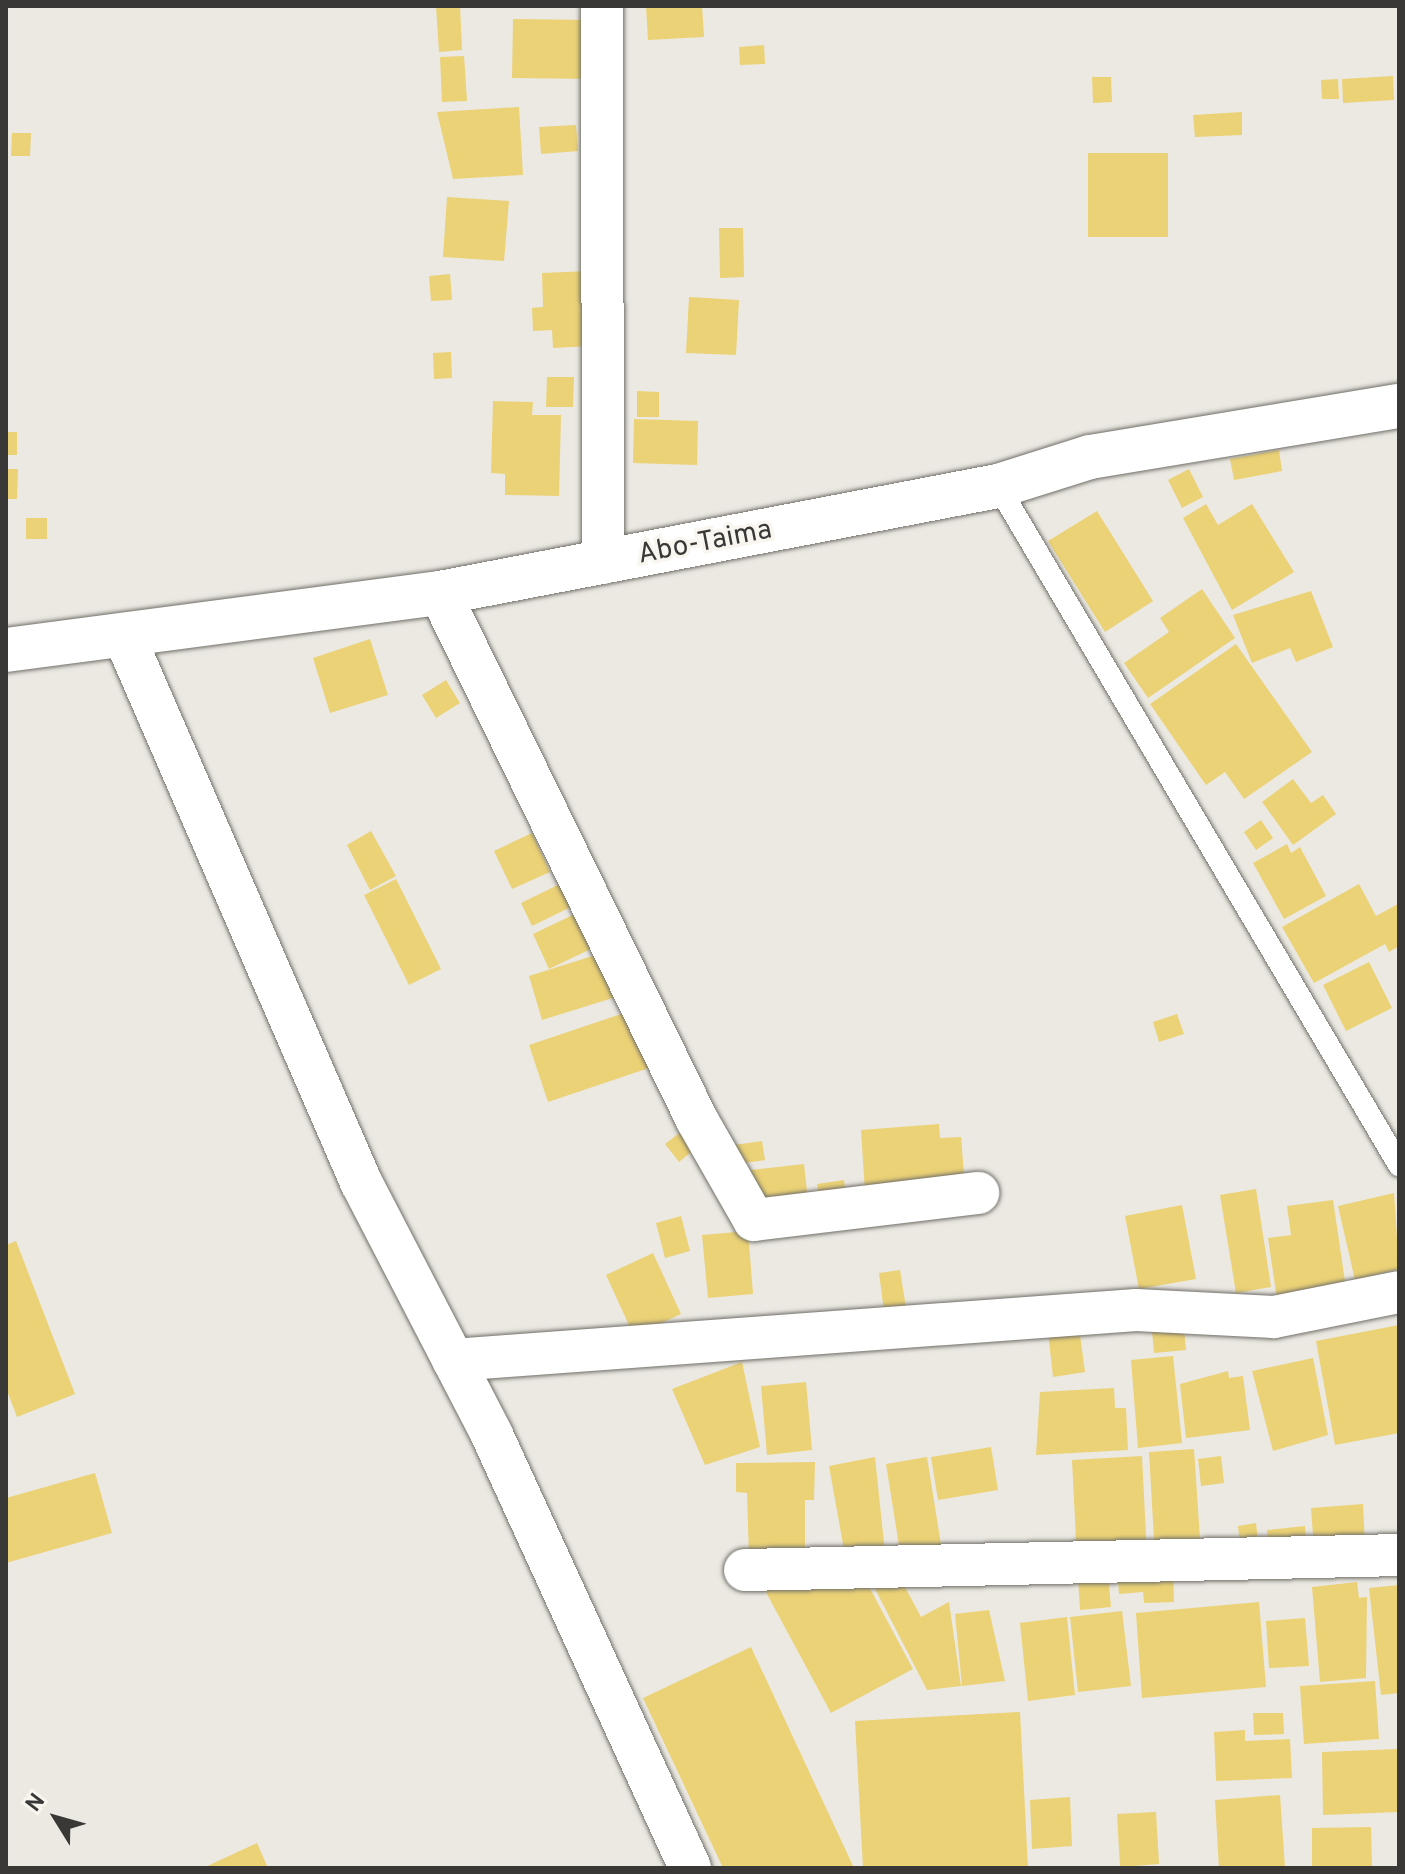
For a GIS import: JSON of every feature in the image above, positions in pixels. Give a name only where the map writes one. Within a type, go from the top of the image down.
[{"type":"street","points":[[602,6],[603,563]]},
{"type":"street","name":"Abo-Taima","points":[[6,650],[125,638],[440,593],[998,486],[1090,457],[1399,406]]},
{"type":"street","points":[[440,593],[697,1120],[754,1220],[978,1193]]},
{"type":"street","points":[[125,638],[361,1182],[453,1360],[690,1868]]},
{"type":"street","points":[[453,1360],[1136,1310],[1274,1317],[1399,1292]]},
{"type":"street","points":[[745,1570],[1399,1555]]},
{"type":"lane","points":[[998,486],[1391,1141],[1399,1165]]},
{"type":"building","points":[[436,6],[460,6],[462,50],[439,52]]},
{"type":"building","points":[[646,6],[702,6],[704,37],[648,40]]},
{"type":"building","points":[[513,19],[596,20],[595,79],[512,78]]},
{"type":"building","points":[[764,45],[765,64],[740,65],[739,47]]},
{"type":"building","points":[[464,56],[467,101],[442,102],[440,57]]},
{"type":"building","points":[[1393,76],[1394,100],[1343,103],[1342,79]]},
{"type":"building","points":[[1092,77],[1111,77],[1112,102],[1093,103]]},
{"type":"building","points":[[1338,79],[1339,99],[1322,99],[1321,80]]},
{"type":"building","points":[[519,107],[523,175],[453,179],[437,112]]},
{"type":"building","points":[[1242,112],[1242,135],[1195,137],[1193,115]]},
{"type":"building","points":[[576,125],[578,151],[541,154],[539,127]]},
{"type":"building","points":[[12,133],[31,133],[30,156],[11,156]]},
{"type":"building","points":[[1088,153],[1168,153],[1168,237],[1088,237]]},
{"type":"building","points":[[447,197],[509,201],[504,261],[443,257]]},
{"type":"building","points":[[719,228],[743,228],[744,277],[720,278]]},
{"type":"building","points":[[589,271],[592,346],[553,348],[552,330],[533,331],[532,308],[543,307],[542,273]]},
{"type":"building","points":[[450,274],[452,300],[431,301],[429,276]]},
{"type":"building","points":[[689,297],[739,300],[736,355],[686,353]]},
{"type":"building","points":[[451,352],[452,378],[434,379],[433,353]]},
{"type":"building","points":[[547,377],[574,377],[573,407],[546,407]]},
{"type":"building","points":[[637,391],[659,392],[659,417],[637,417]]},
{"type":"building","points":[[493,401],[533,402],[532,415],[561,415],[559,496],[505,495],[505,474],[491,473]]},
{"type":"building","points":[[634,419],[698,421],[697,465],[633,463]]},
{"type":"building","points":[[6,432],[17,432],[17,455],[6,455]]},
{"type":"building","points":[[1279,450],[1282,471],[1234,480],[1230,459]]},
{"type":"building","points":[[6,469],[18,469],[17,499],[6,499]]},
{"type":"building","points":[[1189,469],[1203,497],[1182,508],[1168,480]]},
{"type":"building","points":[[1206,504],[1218,525],[1252,504],[1294,572],[1232,610],[1183,518]]},
{"type":"building","points":[[1097,511],[1153,601],[1105,632],[1048,541]]},
{"type":"building","points":[[26,518],[47,518],[47,539],[26,539]]},
{"type":"building","points":[[1202,589],[1235,638],[1148,698],[1124,663],[1169,632],[1160,618]]},
{"type":"building","points":[[1311,591],[1333,647],[1296,662],[1290,648],[1252,663],[1233,615]]},
{"type":"building","points":[[370,639],[388,695],[330,713],[313,658]]},
{"type":"building","points":[[1236,644],[1312,752],[1244,799],[1225,772],[1206,785],[1150,704]]},
{"type":"building","points":[[446,680],[460,703],[436,718],[422,695]]},
{"type":"building","points":[[1293,779],[1311,803],[1323,795],[1336,814],[1293,845],[1262,802]]},
{"type":"building","points":[[1261,820],[1273,838],[1256,850],[1244,832]]},
{"type":"building","points":[[371,831],[396,876],[370,890],[347,845]]},
{"type":"building","points":[[532,833],[550,872],[512,889],[494,851]]},
{"type":"building","points":[[1287,844],[1291,853],[1300,847],[1326,896],[1284,919],[1253,863]]},
{"type":"building","points":[[396,879],[441,969],[409,985],[364,895]]},
{"type":"building","points":[[570,879],[581,902],[532,926],[521,903]]},
{"type":"building","points":[[1359,884],[1376,916],[1398,904],[1399,946],[1389,952],[1385,944],[1314,983],[1282,927]]},
{"type":"building","points":[[581,911],[597,946],[549,969],[533,934]]},
{"type":"building","points":[[602,953],[616,997],[542,1020],[529,976]]},
{"type":"building","points":[[1369,962],[1392,1008],[1346,1031],[1323,985]]},
{"type":"building","points":[[630,1011],[649,1068],[548,1102],[529,1045]]},
{"type":"building","points":[[1177,1014],[1184,1034],[1159,1042],[1153,1022]]},
{"type":"building","points":[[939,1124],[940,1138],[961,1137],[965,1186],[865,1193],[861,1130]]},
{"type":"building","points":[[682,1131],[695,1149],[679,1162],[665,1144]]},
{"type":"building","points":[[762,1141],[765,1160],[737,1164],[734,1145]]},
{"type":"building","points":[[804,1164],[808,1201],[759,1208],[743,1171]]},
{"type":"building","points":[[844,1180],[846,1195],[820,1200],[817,1184]]},
{"type":"building","points":[[1256,1189],[1271,1287],[1236,1293],[1220,1195]]},
{"type":"building","points":[[1394,1193],[1399,1269],[1355,1280],[1338,1206]]},
{"type":"building","points":[[1333,1200],[1347,1295],[1278,1306],[1268,1238],[1291,1235],[1287,1206]]},
{"type":"building","points":[[1182,1205],[1196,1279],[1139,1289],[1125,1216]]},
{"type":"building","points":[[681,1216],[690,1251],[665,1258],[656,1223]]},
{"type":"building","points":[[748,1231],[753,1294],[708,1298],[702,1235]]},
{"type":"building","points":[[16,1241],[75,1394],[17,1417],[6,1388],[6,1245]]},
{"type":"building","points":[[653,1253],[681,1314],[634,1336],[606,1275]]},
{"type":"building","points":[[900,1270],[906,1308],[884,1311],[879,1273]]},
{"type":"building","points":[[1399,1325],[1399,1433],[1335,1445],[1316,1341]]},
{"type":"building","points":[[1079,1328],[1085,1372],[1053,1377],[1048,1332]]},
{"type":"building","points":[[1184,1328],[1186,1350],[1154,1353],[1152,1331]]},
{"type":"building","points":[[1173,1356],[1182,1443],[1138,1448],[1131,1360]]},
{"type":"building","points":[[1313,1358],[1328,1435],[1273,1451],[1252,1371]]},
{"type":"building","points":[[742,1362],[760,1447],[705,1465],[672,1389]]},
{"type":"building","points":[[1228,1371],[1229,1378],[1243,1376],[1250,1430],[1186,1438],[1180,1384]]},
{"type":"building","points":[[806,1382],[812,1450],[767,1455],[761,1386]]},
{"type":"building","points":[[1114,1388],[1115,1408],[1126,1408],[1128,1450],[1036,1455],[1040,1392]]},
{"type":"building","points":[[991,1447],[998,1490],[938,1500],[931,1457]]},
{"type":"building","points":[[1194,1449],[1201,1554],[1155,1557],[1149,1452]]},
{"type":"building","points":[[1142,1456],[1147,1556],[1077,1560],[1072,1460]]},
{"type":"building","points":[[1221,1456],[1224,1483],[1201,1486],[1198,1459]]},
{"type":"building","points":[[875,1457],[885,1553],[846,1561],[829,1466]]},
{"type":"building","points":[[927,1457],[942,1551],[901,1558],[886,1464]]},
{"type":"building","points":[[815,1462],[814,1500],[805,1500],[805,1558],[749,1558],[747,1493],[736,1492],[736,1463]]},
{"type":"building","points":[[95,1473],[112,1533],[6,1563],[6,1498]]},
{"type":"building","points":[[1363,1504],[1365,1545],[1314,1549],[1311,1508]]},
{"type":"building","points":[[1256,1523],[1259,1549],[1241,1552],[1238,1526]]},
{"type":"building","points":[[1305,1526],[1307,1551],[1269,1554],[1267,1530]]},
{"type":"building","points":[[1108,1574],[1111,1607],[1080,1610],[1078,1577]]},
{"type":"building","points":[[1173,1575],[1174,1602],[1144,1603],[1143,1592],[1119,1594],[1118,1579]]},
{"type":"building","points":[[866,1581],[913,1669],[831,1713],[761,1583]]},
{"type":"building","points":[[1357,1582],[1359,1598],[1367,1597],[1366,1678],[1320,1682],[1312,1587]]},
{"type":"building","points":[[872,1583],[905,1587],[921,1617],[949,1602],[961,1686],[927,1690]]},
{"type":"building","points":[[1399,1585],[1399,1693],[1381,1695],[1369,1588]]},
{"type":"building","points":[[1259,1602],[1266,1687],[1142,1698],[1136,1613]]},
{"type":"building","points":[[989,1610],[1005,1681],[962,1686],[955,1614]]},
{"type":"building","points":[[1122,1611],[1131,1686],[1078,1692],[1070,1617]]},
{"type":"building","points":[[1067,1617],[1075,1695],[1028,1701],[1020,1623]]},
{"type":"building","points":[[1305,1618],[1309,1666],[1269,1668],[1266,1621]]},
{"type":"building","points":[[751,1647],[854,1868],[723,1868],[643,1698]]},
{"type":"building","points":[[1375,1681],[1379,1739],[1304,1744],[1300,1686]]},
{"type":"building","points":[[1020,1712],[1028,1868],[863,1868],[855,1721]]},
{"type":"building","points":[[1253,1713],[1283,1713],[1284,1734],[1254,1735]]},
{"type":"building","points":[[1245,1730],[1245,1741],[1290,1739],[1292,1778],[1216,1781],[1214,1732]]},
{"type":"building","points":[[1399,1749],[1399,1812],[1323,1815],[1322,1752]]},
{"type":"building","points":[[1280,1795],[1285,1868],[1219,1868],[1215,1800]]},
{"type":"building","points":[[1070,1797],[1072,1846],[1032,1849],[1030,1800]]},
{"type":"building","points":[[1156,1812],[1159,1864],[1120,1867],[1117,1814]]},
{"type":"building","points":[[1371,1827],[1372,1868],[1312,1868],[1312,1828]]},
{"type":"building","points":[[257,1843],[268,1868],[203,1868]]}]
